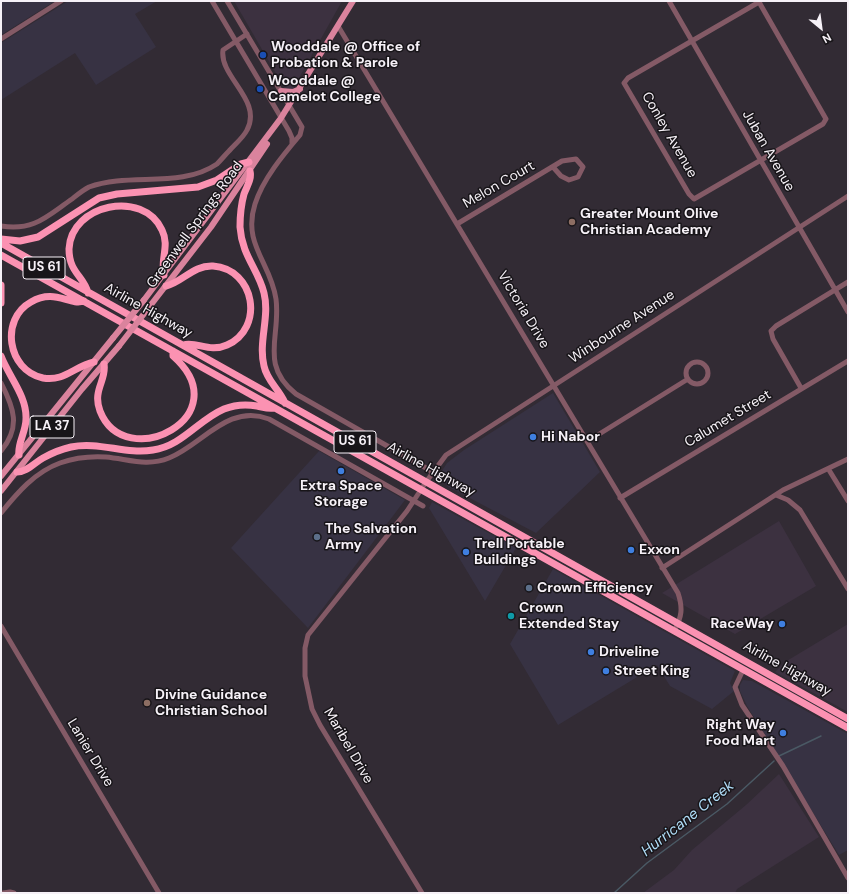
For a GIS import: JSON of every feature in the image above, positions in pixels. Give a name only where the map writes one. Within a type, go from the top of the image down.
[{"type":"highway","points":[[1,239],[20,240],[38,237],[99,198],[117,194],[198,187],[217,180],[241,164],[248,162]]},
{"type":"highway","points":[[250,171],[251,177],[241,209],[242,237],[247,256],[262,286],[264,297],[265,309],[262,350],[264,366],[268,378],[282,395],[285,403]]},
{"type":"highway","points":[[88,293],[86,285],[72,267],[70,243],[78,227],[87,218],[108,207],[131,206],[148,213],[155,219],[162,229],[166,241],[166,253],[162,267],[164,274]]},
{"type":"highway","name":"Airline Highway","points":[[1,244],[848,719]]},
{"type":"highway","name":"Airline Highway","points":[[1,255],[848,728]]},
{"type":"highway","points":[[166,286],[174,285],[197,269],[207,266],[218,267],[229,271],[240,279],[246,286],[251,300],[251,313],[248,326],[232,343],[222,347],[212,348],[188,343],[182,345]]},
{"type":"highway","points":[[1,285],[1,303]]},
{"type":"highway","points":[[84,301],[78,303],[60,297],[49,296],[31,302],[23,308],[16,317],[12,330],[11,342],[14,353],[20,363],[32,373],[43,378],[64,377],[86,364],[94,362]]},
{"type":"highway","points":[[104,364],[105,371],[100,382],[98,395],[99,406],[105,420],[115,430],[125,435],[137,438],[154,438],[169,432],[180,424],[190,412],[193,402],[194,387],[190,376],[184,366],[173,356],[173,351]]},
{"type":"highway","points":[[1,356],[21,396],[26,410],[26,426],[18,449],[19,455]]},
{"type":"highway","points":[[17,472],[24,472],[38,461],[56,452],[81,446],[104,445],[139,451],[155,450],[173,444],[213,415],[228,407],[247,405],[268,409],[274,408]]},
{"type":"highway","points":[[543,557],[547,550]]},
{"type":"highway","points":[[743,670],[749,663]]},
{"type":"highway","points":[[824,715],[828,707]]},
{"type":"main road","name":"Greenwell Springs Road","points":[[1,476],[144,300],[290,106],[353,1]]},
{"type":"main road","points":[[281,91],[293,92],[300,89]]},
{"type":"main road","name":"Greenwell Springs Road","points":[[1,491],[82,389],[119,346],[212,227],[250,171],[281,118]]},
{"type":"street","points":[[1,39],[61,1]]},
{"type":"street","points":[[212,1],[281,118],[292,138],[292,145]]},
{"type":"street","points":[[227,1],[302,127],[300,136],[264,184],[255,204],[252,220],[255,249],[272,283],[276,300],[273,350],[280,376],[286,386],[296,394],[433,472]]},
{"type":"street","name":"Juban Avenue","points":[[669,1],[693,41],[759,161],[848,312]]},
{"type":"street","points":[[693,41],[760,1],[826,119],[823,124],[759,161]]},
{"type":"street","name":"Victoria Drive","points":[[338,26],[678,593],[682,604],[682,614],[674,631]]},
{"type":"street","points":[[1,226],[17,228],[40,222],[88,187],[113,181],[182,177],[200,172],[217,163],[248,129],[250,115],[247,102],[222,58],[223,50],[247,34]]},
{"type":"street","name":"Conley Avenue","points":[[693,41],[628,78],[624,83],[689,194],[694,199],[759,161]]},
{"type":"street","name":"Melon Court","points":[[457,224],[553,167],[571,159],[579,161],[583,167],[578,177],[569,180],[561,176],[553,167]]},
{"type":"street","name":"Winbourne Avenue","points":[[420,490],[446,455],[460,445],[848,196]]},
{"type":"street","points":[[801,388],[773,339],[771,331],[776,326],[848,282]]},
{"type":"street","name":"Calumet Street","points":[[620,498],[848,360]]},
{"type":"street","points":[[700,362],[707,367],[708,376],[703,382],[695,384],[688,379],[686,370],[692,363],[700,362]]},
{"type":"street","points":[[588,441],[688,379]]},
{"type":"street","points":[[1,383],[11,402],[15,416],[12,431],[1,451]]},
{"type":"street","points":[[1,513],[31,480],[60,463],[81,458],[106,457],[144,463],[168,459],[222,423],[247,415],[262,416],[423,506]]},
{"type":"street","points":[[662,568],[776,495],[806,478],[829,470],[848,459]]},
{"type":"street","points":[[829,470],[848,501]]},
{"type":"street","name":"Maribel Drive","points":[[420,490],[414,501],[308,635],[304,669],[307,691],[320,726],[422,893]]},
{"type":"street","points":[[776,495],[788,500],[800,510],[848,589]]},
{"type":"street","name":"Lanier Drive","points":[[1,626],[159,893]]},
{"type":"street","points":[[743,670],[735,687],[742,705],[783,766],[848,878]]},
{"type":"street","points":[[1,890],[3,893],[14,893]]},
{"type":"shaded area","points":[[1,1],[55,1],[1,35]]},
{"type":"shaded area","points":[[68,1],[157,1],[135,14],[156,47],[96,85],[75,53],[1,100],[1,43]]},
{"type":"shaded area","points":[[234,1],[342,1],[289,96]]},
{"type":"shaded area","points":[[553,393],[600,472],[536,533],[447,486],[440,474],[447,463],[464,450]]},
{"type":"shaded area","points":[[319,451],[405,500],[308,628],[231,548]]},
{"type":"shaded area","points":[[432,502],[516,548],[485,601],[429,508]]},
{"type":"shaded area","points":[[779,521],[816,586],[735,634],[662,593]]},
{"type":"shaded area","points":[[553,569],[735,671],[730,683],[734,691],[712,709],[670,686],[657,665],[558,725],[510,644]]},
{"type":"shaded area","points":[[848,624],[848,712],[775,672],[785,662]]},
{"type":"shaded area","points":[[743,680],[752,681],[848,734],[848,850],[839,855],[747,706],[740,691],[740,685]]},
{"type":"shaded area","points":[[779,774],[819,837],[737,889],[735,893],[643,893],[674,870],[692,850],[746,805]]},
{"type":"waterway","name":"Hurricane Creek","points":[[779,756],[821,736]]},
{"type":"waterway","name":"Hurricane Creek","points":[[614,893],[647,863],[727,804],[774,761]]},
{"type":"place","name":"Wooddale @ Office of Probation & Parole","points":[[263,55]]},
{"type":"place","name":"Wooddale @ Camelot College","points":[[260,89]]},
{"type":"place","name":"Greater Mount Olive Christian Academy","points":[[572,222]]},
{"type":"place","name":"Hi Nabor","points":[[533,437]]},
{"type":"place","name":"Extra Space Storage","points":[[341,471]]},
{"type":"place","name":"The Salvation Army","points":[[317,537]]},
{"type":"place","name":"Exxon","points":[[631,550]]},
{"type":"place","name":"Trell Portable Buildings","points":[[466,552]]},
{"type":"place","name":"Crown Efficiency","points":[[529,588]]},
{"type":"place","name":"Crown Extended Stay","points":[[511,616]]},
{"type":"place","name":"RaceWay","points":[[782,624]]},
{"type":"place","name":"Driveline","points":[[591,652]]},
{"type":"place","name":"Street King","points":[[606,671]]},
{"type":"place","name":"Divine Guidance Christian School","points":[[147,703]]},
{"type":"place","name":"Right Way Food Mart","points":[[783,733]]}]
